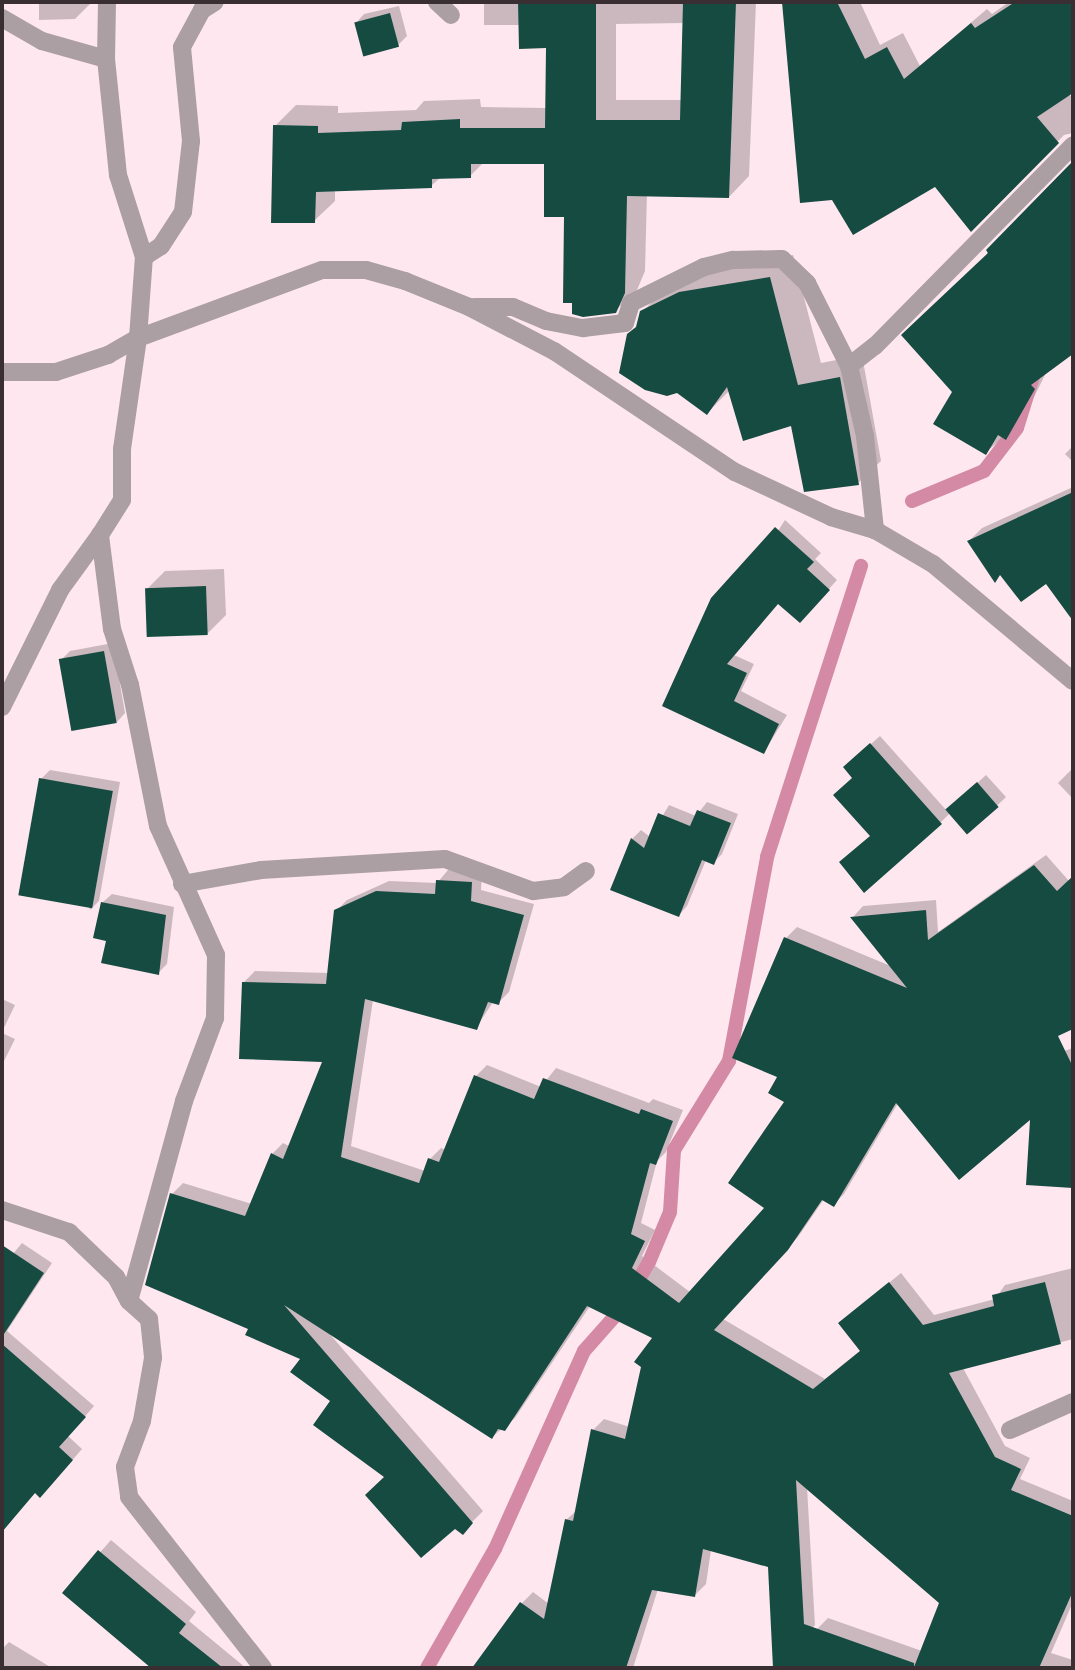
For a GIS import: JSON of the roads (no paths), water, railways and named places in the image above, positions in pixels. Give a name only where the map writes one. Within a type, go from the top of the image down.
[{"type":"street","points":[[2,707],[60,590],[122,500],[122,449],[138,338],[144,257],[118,175],[106,59],[107,2]]},
{"type":"street","points":[[144,257],[160,246],[183,212],[191,141],[182,47],[202,10],[215,2]]},
{"type":"street","points":[[437,2],[452,15]]},
{"type":"street","points":[[2,18],[42,41],[106,59]]},
{"type":"street","points":[[849,366],[875,346],[1073,145]]},
{"type":"street","points":[[469,307],[513,307],[546,321],[583,328],[625,323],[631,303],[704,267],[733,260],[782,259],[807,283],[849,366],[865,436],[875,530]]},
{"type":"street","points":[[2,372],[56,372],[108,355],[138,338],[322,270],[366,271],[469,307],[554,351],[735,472],[831,517],[875,530],[933,564],[1073,681]]},
{"type":"street","points":[[100,535],[112,629],[130,685],[158,826],[216,955],[215,1018],[184,1101],[129,1301]]},
{"type":"street","points":[[182,884],[261,870],[445,859],[533,891],[564,887],[586,871]]},
{"type":"street","points":[[2,1210],[69,1233],[116,1276],[129,1301],[149,1319],[153,1358],[142,1421],[125,1467],[128,1497],[263,1668]]},
{"type":"street","points":[[1010,1430],[1073,1402]]},
{"type":"waterway","points":[[912,501],[984,471],[1017,428],[1036,367]]},
{"type":"waterway","points":[[427,1668],[495,1549],[584,1351],[622,1308],[649,1262],[670,1212],[674,1150],[729,1061],[767,857],[861,566]]}]
